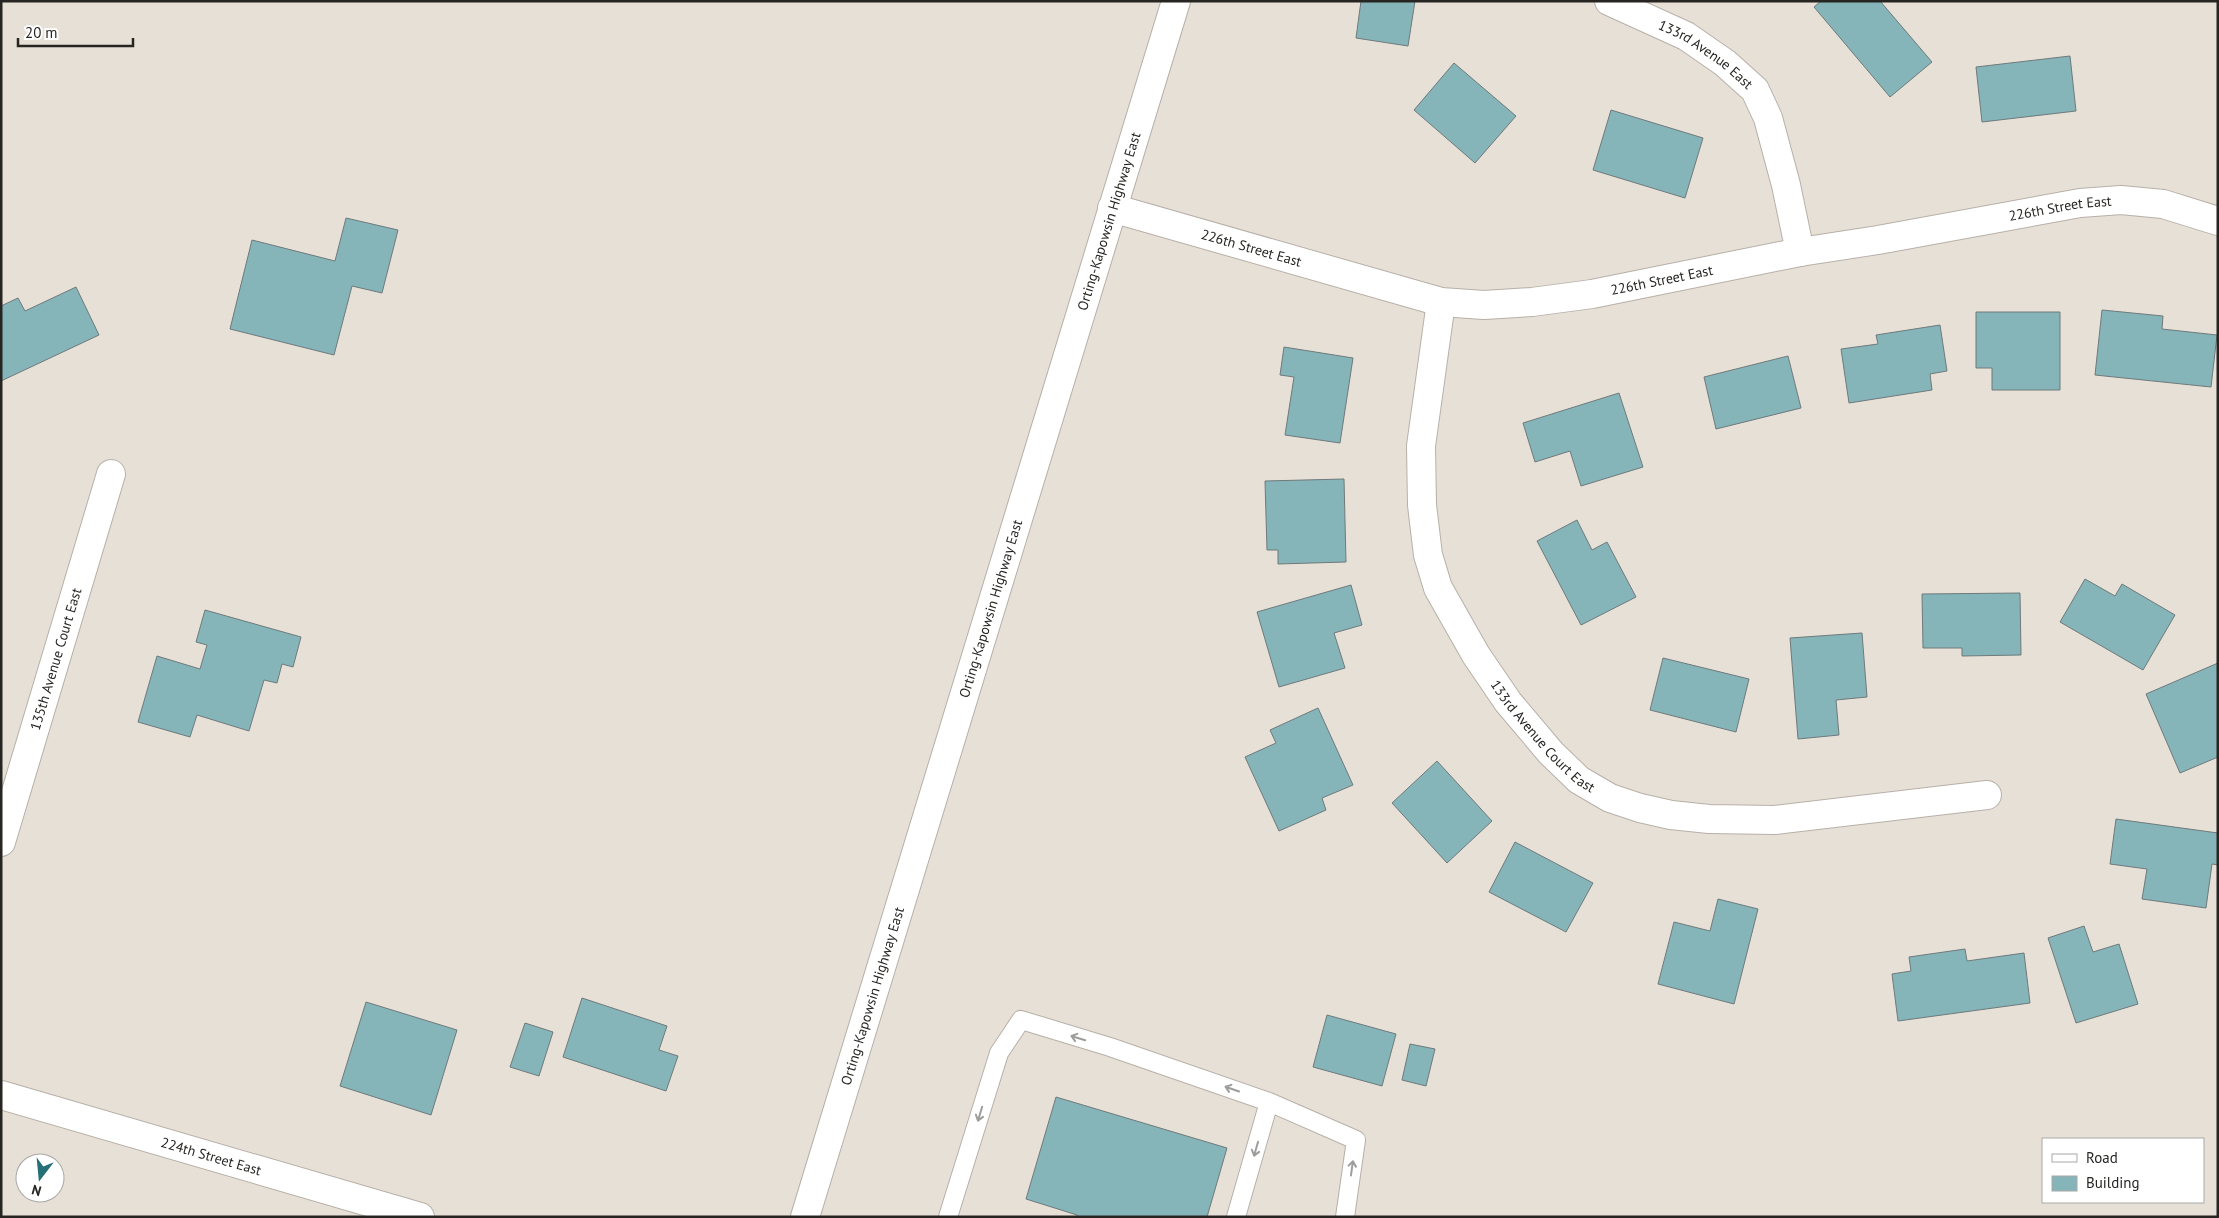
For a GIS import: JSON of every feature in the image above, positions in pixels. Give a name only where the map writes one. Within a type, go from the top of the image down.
[{"type":"street","name":"Orting-Kapowsin Highway East","points":[[805,1217],[1176,1]]},
{"type":"street","name":"133rd Avenue East","points":[[1609,1],[1686,36],[1725,63],[1755,90],[1768,118],[1786,185],[1800,252]]},
{"type":"street","name":"226th Street East","points":[[1112,208],[1441,302],[1484,305],[1532,302],[1592,294],[1800,252],[1878,240],[2080,203],[2121,200],[2162,204],[2218,221]]},
{"type":"street","name":"133rd Avenue Court East","points":[[1441,302],[1421,446],[1422,505],[1428,555],[1438,588],[1476,654],[1508,702],[1551,754],[1579,780],[1610,798],[1640,808],[1671,815],[1708,819],[1775,820],[1987,795]]},
{"type":"street","name":"135th Avenue Court East","points":[[1,842],[111,474]]},
{"type":"street","name":"224th Street East","points":[[1,1095],[420,1217]]},
{"type":"lane","points":[[948,1217],[1000,1054],[1021,1020],[1110,1047],[1269,1102],[1356,1140],[1345,1217]]},
{"type":"lane","points":[[1236,1217],[1269,1102]]},
{"type":"building","points":[[1361,1],[1415,1],[1408,46],[1356,38]]},
{"type":"building","points":[[1821,1],[1880,1],[1932,62],[1890,97],[1814,7]]},
{"type":"building","points":[[2070,56],[2076,111],[1982,122],[1976,67]]},
{"type":"building","points":[[1454,63],[1516,116],[1475,163],[1414,110]]},
{"type":"building","points":[[1611,110],[1703,138],[1685,198],[1593,170]]},
{"type":"building","points":[[346,218],[398,230],[382,293],[352,286],[334,355],[230,329],[252,240],[335,261]]},
{"type":"building","points":[[76,287],[99,335],[1,381],[1,306],[18,298],[25,311]]},
{"type":"building","points":[[2102,310],[2163,316],[2162,329],[2217,335],[2211,387],[2095,375]]},
{"type":"building","points":[[1976,312],[2060,312],[2060,390],[1992,390],[1992,368],[1976,368]]},
{"type":"building","points":[[1940,325],[1947,371],[1930,374],[1932,390],[1849,403],[1841,349],[1878,344],[1876,335]]},
{"type":"building","points":[[1284,347],[1353,358],[1340,443],[1285,435],[1294,377],[1280,375]]},
{"type":"building","points":[[1788,356],[1801,408],[1716,429],[1704,377]]},
{"type":"building","points":[[1619,393],[1643,467],[1581,486],[1570,451],[1535,462],[1523,423]]},
{"type":"building","points":[[1344,479],[1346,562],[1278,564],[1278,550],[1267,550],[1265,481]]},
{"type":"building","points":[[1577,520],[1592,550],[1607,542],[1636,597],[1581,625],[1537,541]]},
{"type":"building","points":[[2085,579],[2115,596],[2122,584],[2175,615],[2143,670],[2060,622]]},
{"type":"building","points":[[1351,585],[1362,625],[1334,633],[1345,668],[1279,687],[1257,612]]},
{"type":"building","points":[[2020,593],[2021,655],[1962,656],[1962,648],[1923,648],[1922,594]]},
{"type":"building","points":[[205,610],[301,637],[293,667],[282,664],[277,683],[264,680],[249,731],[197,715],[190,737],[138,722],[157,656],[200,669],[207,645],[196,642]]},
{"type":"building","points":[[1862,633],[1867,697],[1836,700],[1839,735],[1798,739],[1790,638]]},
{"type":"building","points":[[1663,658],[1749,679],[1736,732],[1650,710]]},
{"type":"building","points":[[2218,663],[2218,757],[2180,773],[2146,694]]},
{"type":"building","points":[[1318,708],[1353,785],[1322,798],[1326,810],[1279,831],[1245,757],[1276,743],[1270,730]]},
{"type":"building","points":[[1437,761],[1492,821],[1447,863],[1392,803]]},
{"type":"building","points":[[2116,819],[2218,833],[2218,865],[2212,864],[2206,908],[2142,899],[2147,869],[2110,864]]},
{"type":"building","points":[[1515,842],[1593,883],[1566,932],[1489,892]]},
{"type":"building","points":[[1718,899],[1758,909],[1734,1004],[1658,984],[1674,922],[1710,931]]},
{"type":"building","points":[[2084,926],[2093,952],[2119,944],[2138,1004],[2076,1023],[2048,938]]},
{"type":"building","points":[[1965,949],[1967,961],[2024,953],[2030,1003],[1898,1021],[1892,974],[1911,971],[1909,957]]},
{"type":"building","points":[[582,998],[667,1026],[659,1050],[678,1056],[666,1091],[563,1057]]},
{"type":"building","points":[[366,1002],[457,1030],[431,1115],[340,1086]]},
{"type":"building","points":[[1327,1015],[1396,1034],[1382,1086],[1313,1067]]},
{"type":"building","points":[[525,1023],[553,1032],[539,1076],[510,1067]]},
{"type":"building","points":[[1410,1044],[1435,1049],[1426,1086],[1402,1080]]},
{"type":"building","points":[[1056,1097],[1227,1148],[1207,1217],[1077,1217],[1077,1215],[1026,1199]]}]
